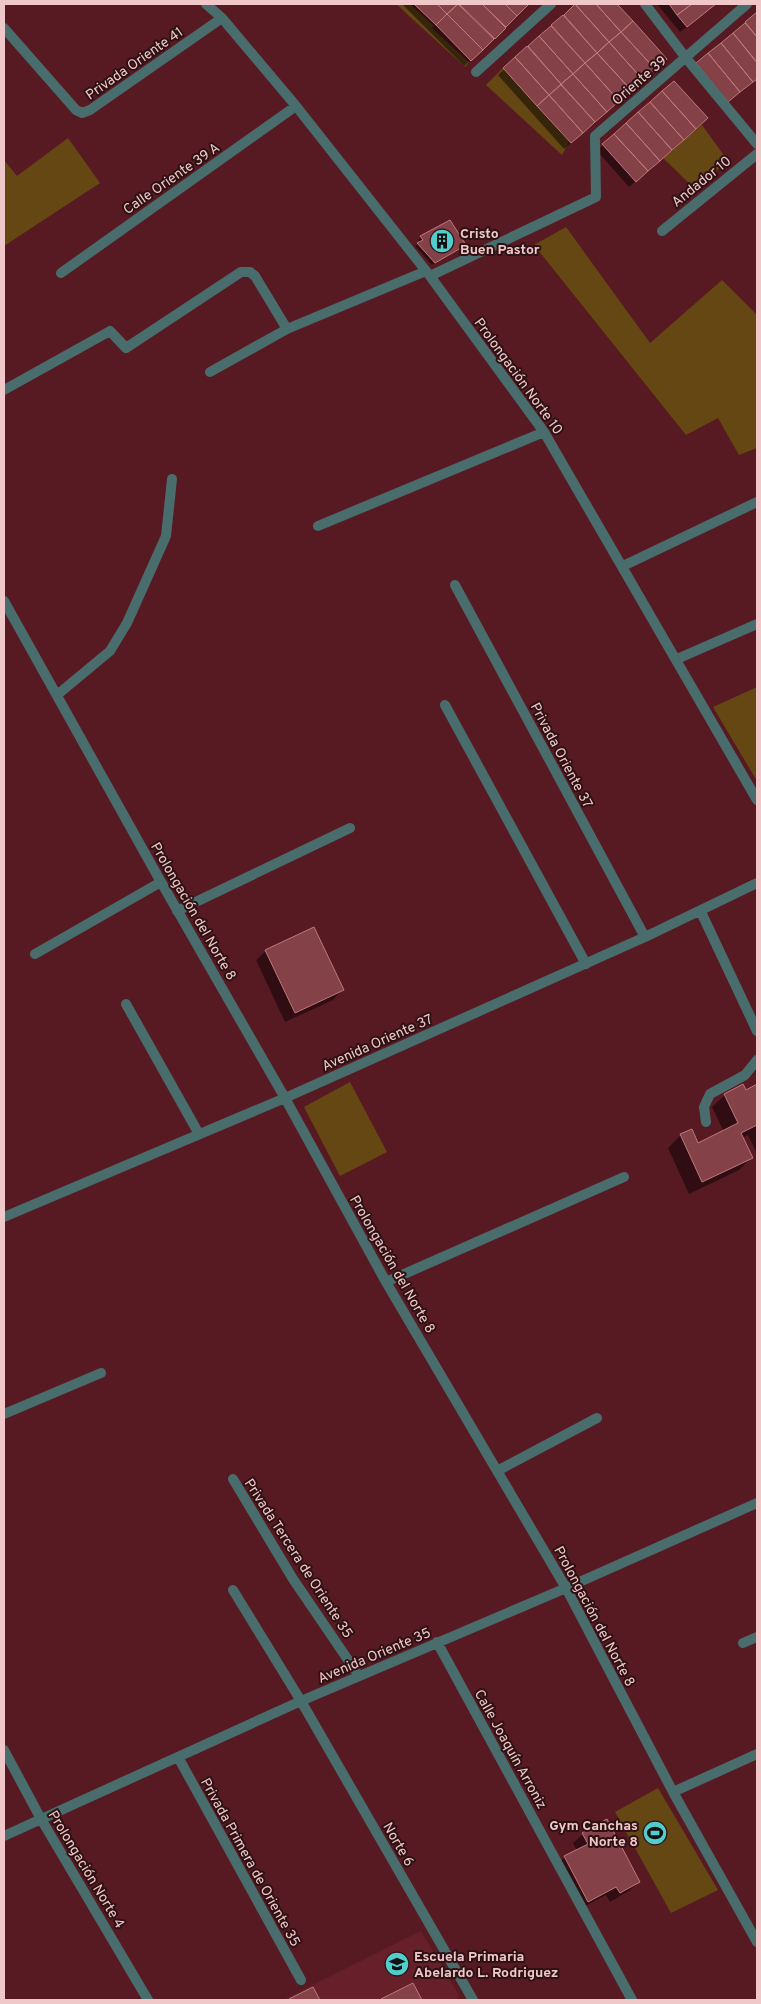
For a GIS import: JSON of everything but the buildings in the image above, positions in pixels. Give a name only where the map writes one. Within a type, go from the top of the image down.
[{"type":"street","name":"Prolongación Norte 10","points":[[206,4],[222,18],[296,106],[428,274],[544,432],[624,566],[757,800]]},
{"type":"street","points":[[476,72],[551,4]]},
{"type":"street","points":[[645,4],[686,58],[757,144]]},
{"type":"street","name":"Oriente 39","points":[[428,274],[596,197],[595,136],[747,4]]},
{"type":"street","name":"Privada Oriente 41","points":[[4,28],[76,110],[82,113],[90,110],[222,18]]},
{"type":"street","name":"Calle Oriente 39 A","points":[[61,273],[296,106]]},
{"type":"street","name":"Andador 10","points":[[662,231],[757,154]]},
{"type":"street","points":[[4,390],[110,331],[126,348],[241,272],[250,272],[256,276],[287,329]]},
{"type":"street","points":[[210,372],[287,329],[428,274]]},
{"type":"street","points":[[318,526],[544,432]]},
{"type":"street","points":[[57,695],[110,651],[127,623],[166,536],[172,479]]},
{"type":"street","points":[[624,566],[757,502]]},
{"type":"street","name":"Privada Oriente 37","points":[[455,585],[645,937]]},
{"type":"street","name":"Prolongación del Norte 8","points":[[4,601],[177,911],[285,1098],[386,1282],[566,1588],[673,1792],[757,1942]]},
{"type":"street","points":[[677,659],[757,624]]},
{"type":"street","points":[[446,705],[586,964]]},
{"type":"street","points":[[177,911],[350,828]]},
{"type":"street","points":[[35,954],[161,882]]},
{"type":"street","name":"Avenida Oriente 37","points":[[4,1217],[285,1098],[701,912],[757,883]]},
{"type":"street","points":[[701,912],[757,1031]]},
{"type":"street","points":[[126,1004],[199,1134]]},
{"type":"street","points":[[706,1122],[704,1107],[710,1094],[745,1075],[757,1060]]},
{"type":"street","points":[[386,1282],[624,1177]]},
{"type":"street","points":[[4,1414],[101,1373]]},
{"type":"street","points":[[497,1471],[597,1418]]},
{"type":"street","name":"Privada Tercera de Oriente 35","points":[[233,1480],[294,1579],[359,1676]]},
{"type":"street","name":"Avenida Oriente 35","points":[[4,1836],[301,1701],[566,1588],[757,1503]]},
{"type":"street","name":"Norte 6","points":[[233,1590],[301,1701],[473,2000]]},
{"type":"street","points":[[743,1643],[757,1637]]},
{"type":"street","name":"Calle Joaquín Arroniz","points":[[437,1642],[632,2000]]},
{"type":"street","name":"Prolongación Norte 4","points":[[4,1750],[41,1819],[148,2000]]},
{"type":"street","points":[[673,1792],[757,1754]]},
{"type":"street","name":"Privada Primera de Oriente 35","points":[[178,1757],[301,1980]]},
{"type":"shaded area","points":[[396,4],[410,4],[434,26],[432,28],[469,62],[465,67]]},
{"type":"shaded area","points":[[503,68],[569,142],[562,155],[486,85]]},
{"type":"shaded area","points":[[702,125],[728,161],[695,189],[663,158]]},
{"type":"shaded area","points":[[68,138],[100,183],[4,246],[4,160],[17,176]]},
{"type":"shaded area","points":[[566,227],[650,343],[722,280],[757,315],[757,448],[739,455],[718,418],[686,435],[534,245]]},
{"type":"shaded area","points":[[757,687],[757,781],[713,707]]},
{"type":"shaded area","points":[[350,1082],[387,1152],[340,1176],[304,1107]]},
{"type":"shaded area","points":[[658,1788],[718,1890],[671,1913],[615,1812]]},
{"type":"shaded area","name":"Escuela Primaria Abelardo L. Rodriguez","points":[[421,1931],[460,1997],[454,2000],[283,2000]]},
{"type":"place","name":"Cristo Buen Pastor","points":[[442,241]]},
{"type":"place","name":"Gym Canchas Norte 8","points":[[655,1833]]},
{"type":"place","name":"Escuela Primaria Abelardo L. Rodriguez","points":[[397,1964]]}]
